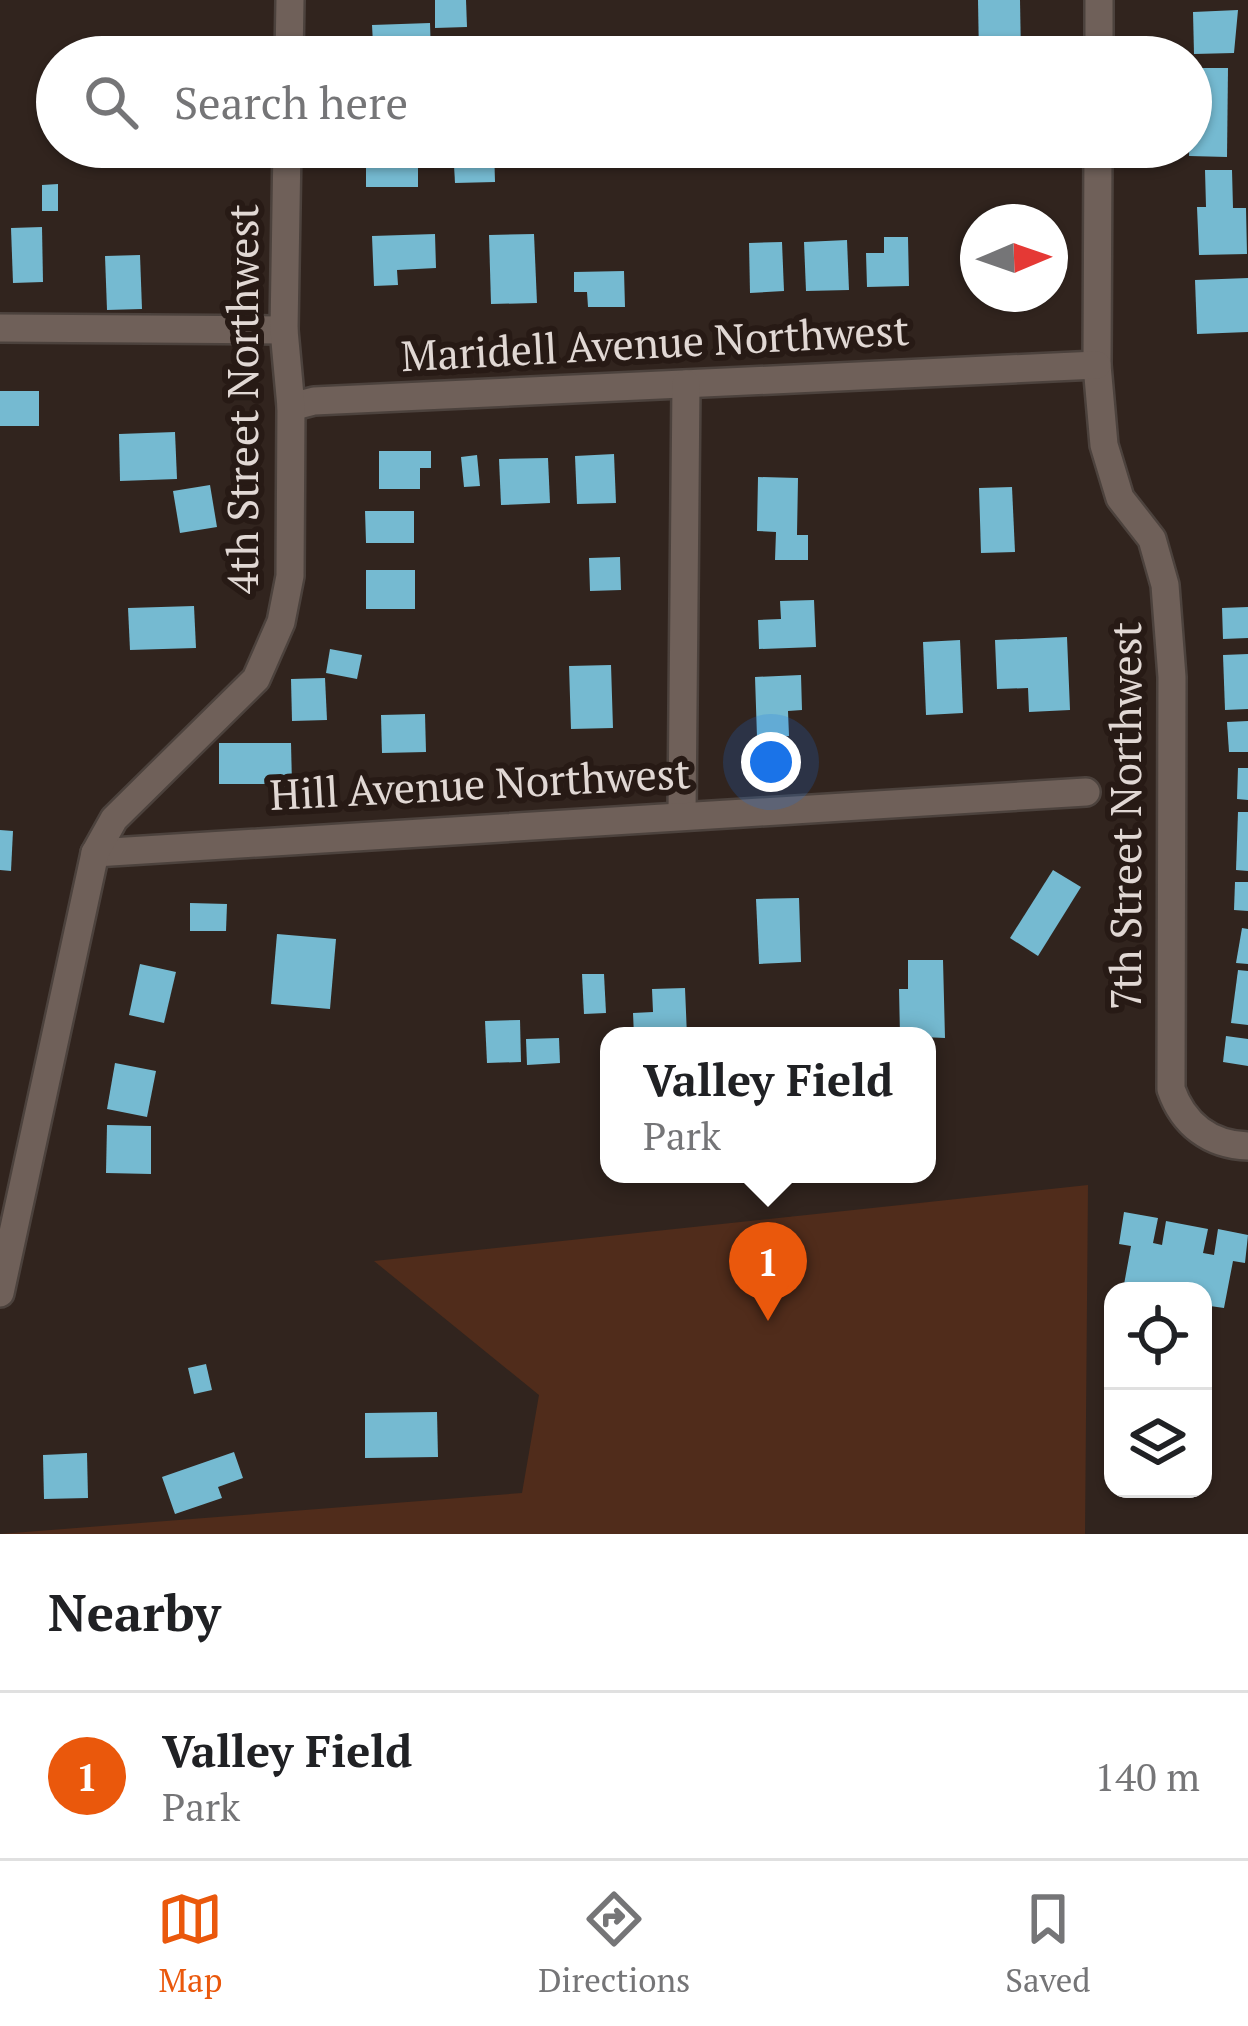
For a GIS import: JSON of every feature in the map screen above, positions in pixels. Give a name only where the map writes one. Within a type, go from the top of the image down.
[{"type":"street","points":[[289,36],[290,0]]},
{"type":"street","points":[[1099,0],[1099,36]]},
{"type":"street","name":"4th Street Northwest","points":[[0,1293],[95,853],[114,819],[256,679],[281,622],[290,576],[290,407],[284,330],[287,168]]},
{"type":"street","name":"7th Street Northwest","points":[[1098,168],[1096,365],[1104,445],[1120,498],[1152,539],[1165,585],[1172,677],[1171,1090],[1180,1116],[1198,1130],[1230,1146],[1248,1146]]},
{"type":"street","points":[[0,328],[284,330]]},
{"type":"street","name":"Maridell Avenue Northwest","points":[[290,407],[314,401],[1096,365]]},
{"type":"street","points":[[682,814],[686,384]]},
{"type":"street","name":"Hill Avenue Northwest","points":[[95,853],[1086,792]]},
{"type":"shaded area","points":[[1088,1185],[1085,1534],[0,1534],[522,1493],[539,1395],[374,1261]]},
{"type":"building","points":[[435,0],[466,0],[467,27],[435,28]]},
{"type":"building","points":[[978,0],[1020,0],[1021,36],[979,36]]},
{"type":"building","points":[[1238,10],[1234,53],[1212,54],[1212,36],[1194,36],[1193,12]]},
{"type":"building","points":[[430,23],[430,36],[373,36],[372,25]]},
{"type":"building","points":[[1212,68],[1228,68],[1227,157],[1212,157]]},
{"type":"building","points":[[366,168],[418,168],[418,187],[366,187]]},
{"type":"building","points":[[454,168],[495,168],[495,182],[455,183]]},
{"type":"building","points":[[1205,170],[1232,170],[1233,208],[1246,208],[1247,254],[1199,255],[1197,207],[1206,207]]},
{"type":"building","points":[[58,184],[58,211],[42,211],[42,185]]},
{"type":"building","points":[[42,227],[43,282],[13,283],[11,228]]},
{"type":"building","points":[[435,234],[436,268],[397,270],[398,285],[374,286],[372,236]]},
{"type":"building","points":[[534,234],[537,303],[491,304],[489,235]]},
{"type":"building","points":[[884,237],[908,237],[909,286],[867,287],[866,253],[884,253]]},
{"type":"building","points":[[847,240],[849,290],[806,291],[804,242]]},
{"type":"building","points":[[782,242],[784,291],[750,293],[749,243]]},
{"type":"building","points":[[140,255],[142,309],[107,310],[105,256]]},
{"type":"building","points":[[624,271],[625,307],[588,307],[587,292],[574,292],[574,272]]},
{"type":"building","points":[[1248,278],[1248,332],[1197,334],[1195,280]]},
{"type":"building","points":[[0,391],[39,391],[39,426],[0,426]]},
{"type":"building","points":[[175,432],[177,479],[120,481],[119,434]]},
{"type":"building","points":[[379,451],[431,451],[431,468],[420,468],[420,489],[379,489]]},
{"type":"building","points":[[614,454],[616,503],[577,504],[575,456]]},
{"type":"building","points":[[477,455],[480,486],[464,487],[461,457]]},
{"type":"building","points":[[548,458],[550,503],[501,505],[499,459]]},
{"type":"building","points":[[758,477],[798,478],[797,535],[808,535],[808,560],[775,560],[776,532],[757,531]]},
{"type":"building","points":[[210,485],[217,527],[180,533],[173,491]]},
{"type":"building","points":[[1012,487],[1015,552],[981,553],[979,488]]},
{"type":"building","points":[[365,511],[414,511],[414,543],[366,543]]},
{"type":"building","points":[[620,557],[621,590],[590,591],[589,558]]},
{"type":"building","points":[[366,570],[415,570],[415,609],[366,609]]},
{"type":"building","points":[[814,600],[816,647],[759,649],[758,620],[781,619],[780,601]]},
{"type":"building","points":[[194,606],[196,648],[130,650],[128,608]]},
{"type":"building","points":[[1248,607],[1248,638],[1223,639],[1222,608]]},
{"type":"building","points":[[1067,637],[1070,710],[1029,712],[1028,688],[997,689],[995,640]]},
{"type":"building","points":[[960,640],[963,713],[926,715],[923,642]]},
{"type":"building","points":[[330,649],[362,655],[357,679],[326,673]]},
{"type":"building","points":[[1248,654],[1248,709],[1225,710],[1223,655]]},
{"type":"building","points":[[611,665],[613,728],[571,729],[569,666]]},
{"type":"building","points":[[801,675],[802,710],[788,711],[789,736],[757,737],[755,677]]},
{"type":"building","points":[[325,678],[327,720],[292,721],[291,679]]},
{"type":"building","points":[[425,714],[426,752],[382,753],[381,715]]},
{"type":"building","points":[[1248,721],[1248,752],[1229,752],[1227,722]]},
{"type":"building","points":[[219,743],[291,743],[292,784],[219,784]]},
{"type":"building","points":[[1238,768],[1248,768],[1248,800],[1237,799]]},
{"type":"building","points":[[1238,812],[1248,812],[1248,871],[1236,870]]},
{"type":"building","points":[[0,830],[13,831],[11,871],[0,870]]},
{"type":"building","points":[[1053,870],[1081,887],[1038,956],[1010,938]]},
{"type":"building","points":[[1235,882],[1248,882],[1248,911],[1234,910]]},
{"type":"building","points":[[799,898],[801,962],[759,964],[756,899]]},
{"type":"building","points":[[190,903],[227,904],[226,931],[190,931]]},
{"type":"building","points":[[1242,928],[1248,929],[1248,964],[1236,963]]},
{"type":"building","points":[[277,934],[336,939],[330,1009],[271,1004]]},
{"type":"building","points":[[908,960],[943,960],[945,1038],[936,1038],[936,1027],[900,1027],[899,989],[908,989]]},
{"type":"building","points":[[140,964],[176,972],[164,1023],[129,1015]]},
{"type":"building","points":[[1238,970],[1248,971],[1248,1025],[1231,1023]]},
{"type":"building","points":[[582,974],[604,974],[606,1013],[584,1014]]},
{"type":"building","points":[[685,988],[687,1027],[634,1027],[633,1013],[653,1012],[652,989]]},
{"type":"building","points":[[520,1020],[521,1062],[487,1063],[485,1021]]},
{"type":"building","points":[[1226,1036],[1248,1039],[1248,1066],[1223,1062]]},
{"type":"building","points":[[559,1038],[560,1063],[527,1065],[526,1039]]},
{"type":"building","points":[[115,1063],[156,1071],[147,1117],[107,1109]]},
{"type":"building","points":[[107,1125],[151,1126],[151,1174],[106,1173]]},
{"type":"building","points":[[1124,1212],[1158,1218],[1153,1243],[1162,1245],[1166,1221],[1208,1229],[1203,1253],[1214,1255],[1218,1229],[1248,1235],[1245,1263],[1233,1261],[1224,1308],[1212,1306],[1212,1282],[1124,1282],[1131,1246],[1119,1244]]},
{"type":"building","points":[[206,1364],[212,1390],[194,1394],[188,1368]]},
{"type":"building","points":[[437,1412],[438,1457],[365,1458],[365,1413]]},
{"type":"building","points":[[234,1452],[243,1478],[218,1487],[222,1498],[175,1514],[162,1477]]},
{"type":"building","points":[[87,1453],[88,1498],[44,1499],[43,1455]]},
{"type":"place","name":"Valley Field","points":[[768,1321]]}]
